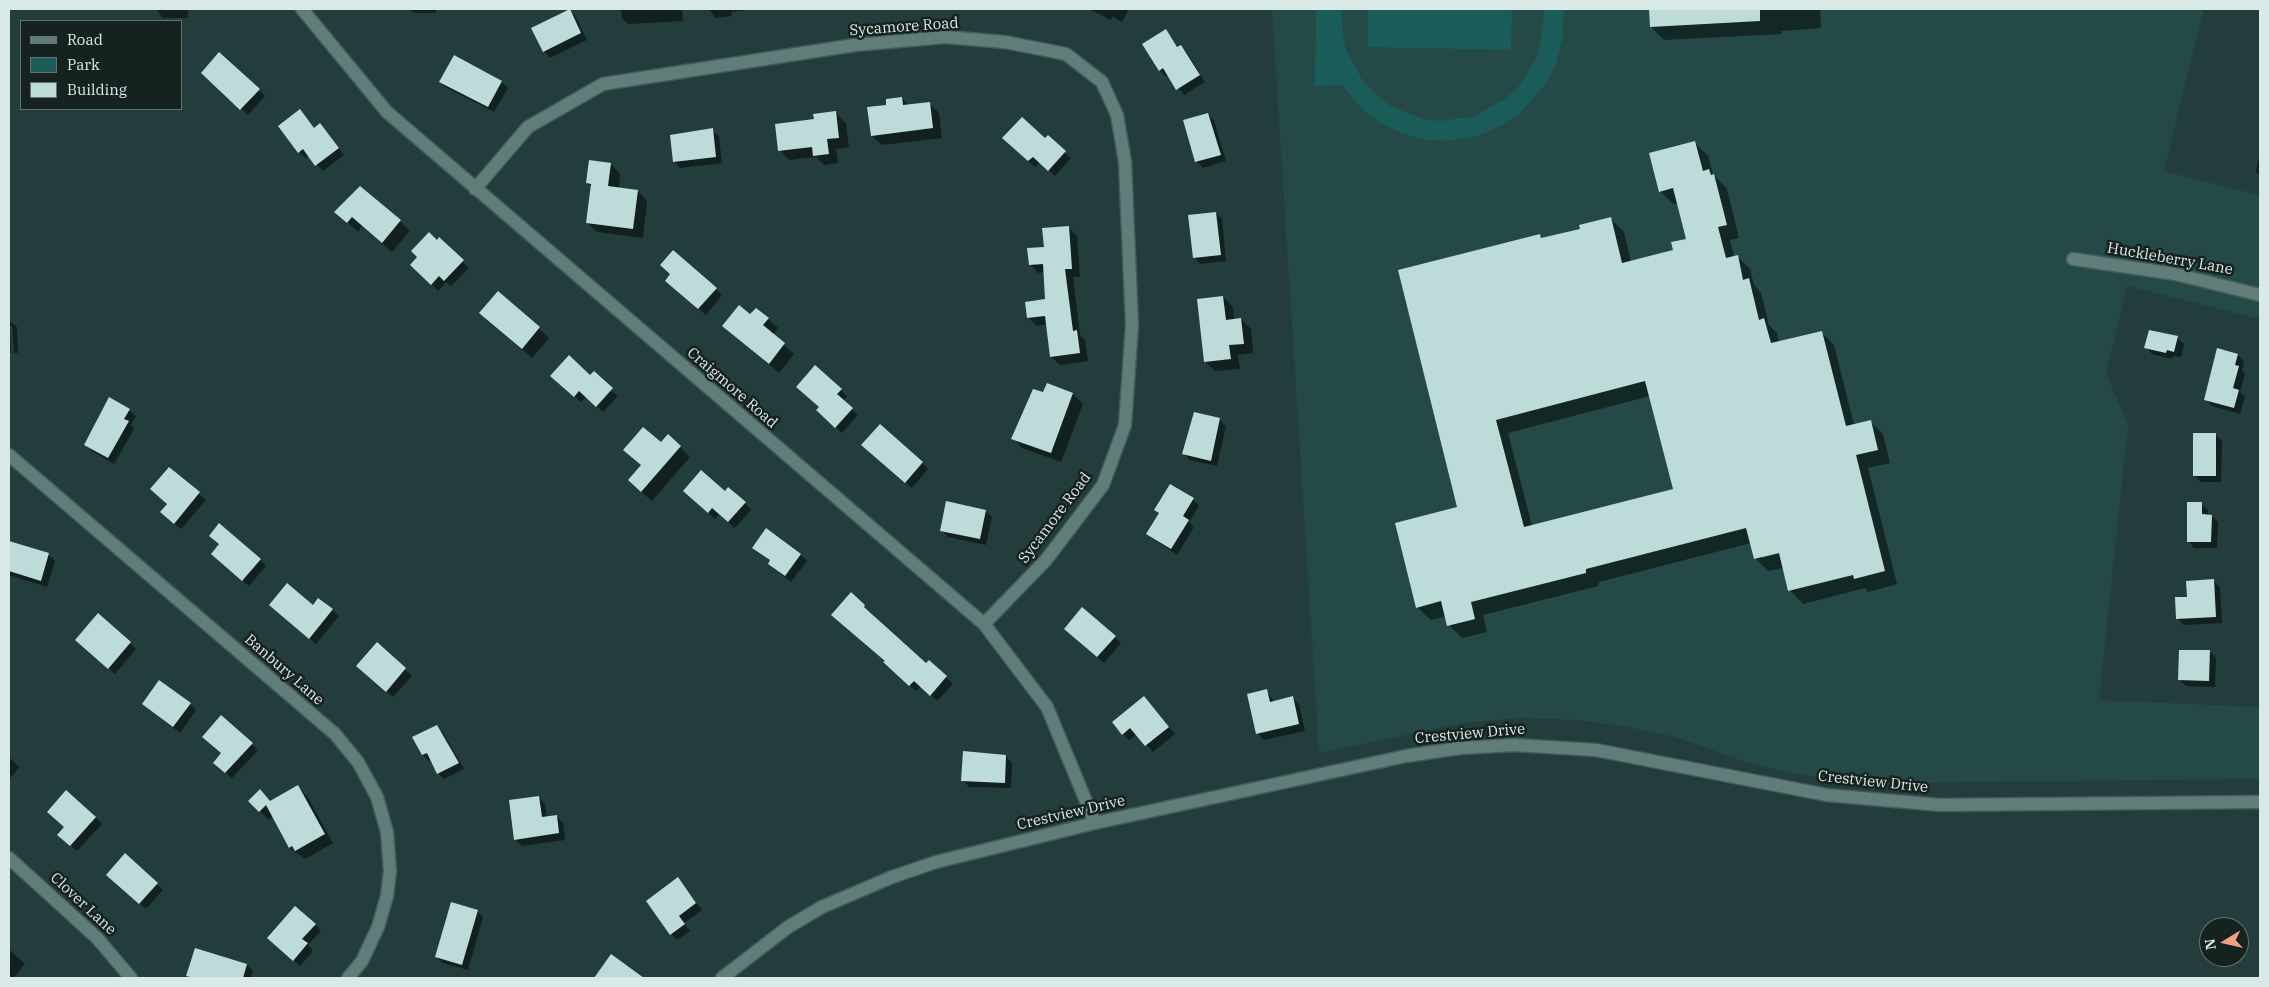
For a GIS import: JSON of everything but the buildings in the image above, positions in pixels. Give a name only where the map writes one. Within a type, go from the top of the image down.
[{"type":"street","name":"Craigmore Road","points":[[302,9],[387,112],[984,624],[1047,706],[1096,823]]},
{"type":"street","name":"Sycamore Road","points":[[475,189],[528,127],[603,84],[612,82],[855,45],[945,38],[1005,42],[1066,54],[1102,82],[1117,115],[1125,162],[1132,325],[1125,426],[1103,485],[1046,560],[984,624]]},
{"type":"street","name":"Huckleberry Lane","points":[[2073,260],[2175,274],[2260,295]]},
{"type":"street","name":"Banbury Lane","points":[[9,455],[335,734],[358,762],[380,806],[387,832],[390,871],[387,896],[378,927],[362,960],[348,978]]},
{"type":"street","name":"Crestview Drive","points":[[722,978],[788,927],[850,894],[936,862],[1096,823],[1406,756],[1515,745],[1596,750],[1827,795],[1940,805],[2260,802]]},
{"type":"street","name":"Clover Lane","points":[[9,858],[98,938],[131,978]]},
{"type":"shaded area","points":[[1272,9],[2204,9],[2164,171],[2260,195],[2260,319],[2127,286],[2106,373],[2128,425],[2099,700],[2260,707],[2260,779],[1886,783],[1836,780],[1789,773],[1743,761],[1675,737],[1627,727],[1577,720],[1520,718],[1464,723],[1319,753]]},
{"type":"green space","points":[[1316,9],[1342,9],[1343,35],[1347,52],[1364,83],[1390,106],[1423,119],[1440,121],[1475,116],[1505,99],[1518,87],[1537,57],[1541,40],[1544,9],[1564,9],[1562,42],[1556,63],[1547,82],[1520,113],[1502,125],[1483,134],[1463,139],[1442,141],[1421,139],[1401,133],[1382,124],[1365,112],[1342,85],[1315,86]]},
{"type":"green space","points":[[1368,9],[1512,9],[1511,50],[1368,47]]}]
